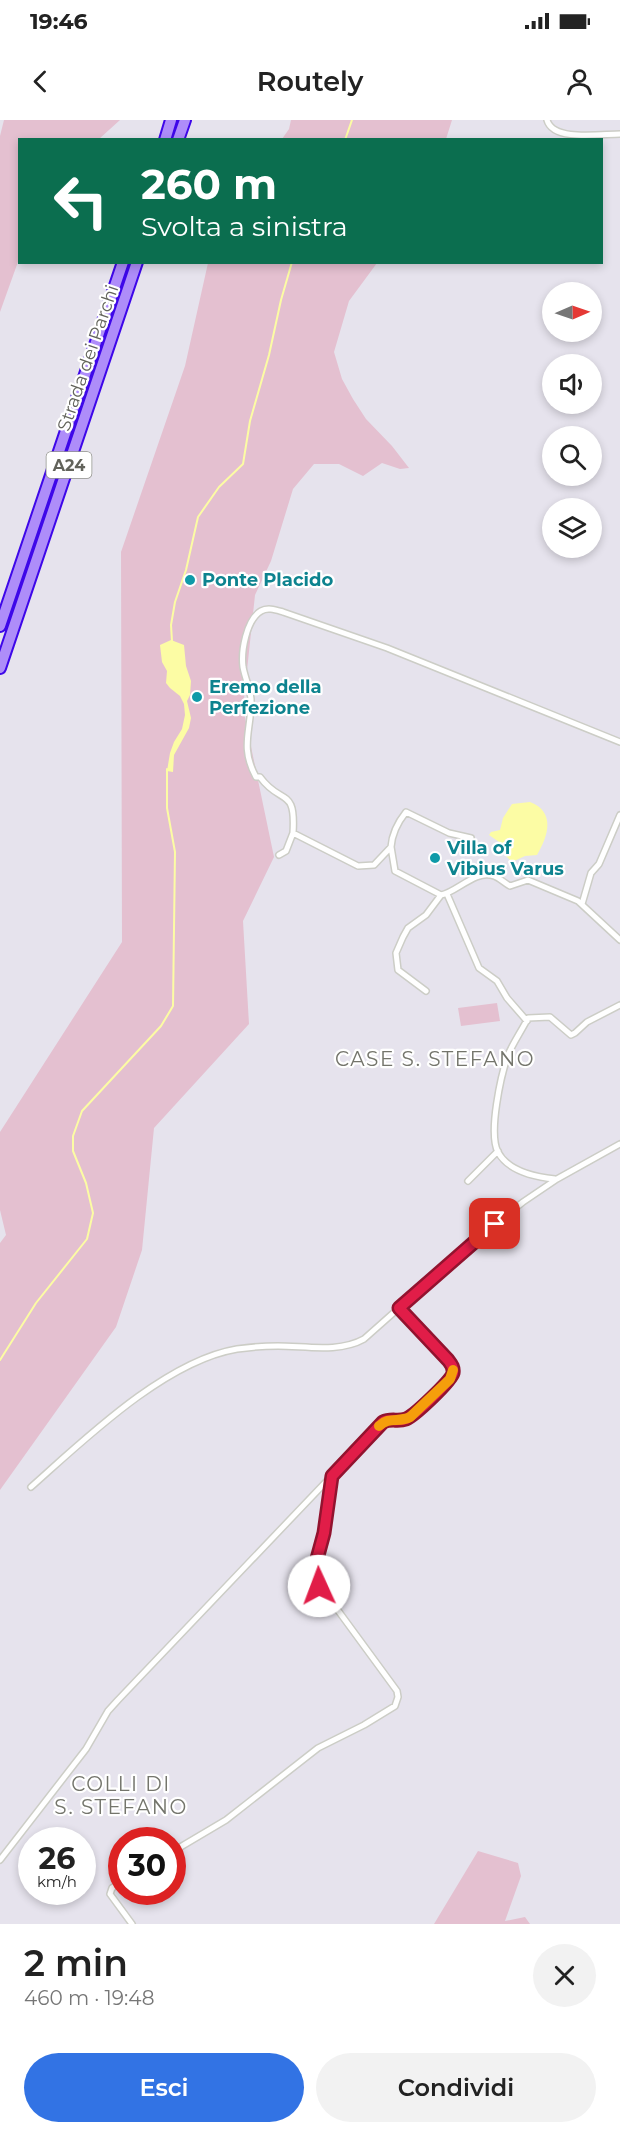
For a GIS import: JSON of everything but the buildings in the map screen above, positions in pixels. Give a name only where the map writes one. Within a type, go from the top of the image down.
[{"type":"highway","points":[[166,138],[171,120]]},
{"type":"highway","points":[[179,138],[185,120]]},
{"type":"highway","name":"Strada dei Parchi","points":[[0,626],[122,264]]},
{"type":"highway","name":"Strada dei Parchi","points":[[0,668],[136,264]]},
{"type":"street","points":[[547,120],[550,128],[563,134],[620,134]]},
{"type":"street","points":[[279,855],[289,847],[293,833],[292,805],[281,794],[267,787],[260,777],[256,777],[247,751],[251,697],[243,658],[250,625],[263,610],[284,612],[376,644],[620,742]]},
{"type":"street","points":[[471,838],[449,833],[406,812],[394,833],[392,847],[395,871],[444,895],[478,968],[497,981],[507,998],[527,1021]]},
{"type":"street","points":[[582,904],[591,873],[599,864],[620,815]]},
{"type":"street","points":[[293,833],[358,866],[374,866],[392,847]]},
{"type":"street","points":[[426,992],[398,970],[396,952],[406,930],[426,915],[444,895],[478,876],[487,874],[494,876],[510,886],[530,880],[573,898],[620,940]]},
{"type":"street","points":[[557,1179],[539,1177],[522,1171],[506,1162],[498,1151],[494,1137],[495,1118],[505,1065],[531,1017],[550,1017],[571,1035],[587,1022],[620,1005]]},
{"type":"street","points":[[31,1487],[110,1418],[166,1379],[218,1354],[236,1349],[275,1346],[332,1346],[354,1343],[369,1336],[478,1238],[523,1202],[557,1179],[620,1144]]},
{"type":"street","points":[[468,1181],[498,1151]]},
{"type":"street","points":[[0,1860],[86,1749],[114,1703],[383,1422],[389,1419],[402,1420],[410,1417],[452,1375],[453,1368],[449,1361],[399,1308]]},
{"type":"street","points":[[186,1844],[226,1820],[318,1748],[368,1723],[397,1703],[397,1690],[315,1579],[314,1570],[324,1533],[332,1476]]},
{"type":"street","points":[[118,1905],[132,1924]]},
{"type":"shaded area","points":[[4,120],[120,120],[100,138],[18,138],[18,262],[0,312],[0,136]]},
{"type":"shaded area","points":[[291,120],[452,120],[446,138],[283,138],[289,129]]},
{"type":"shaded area","points":[[208,264],[376,264],[349,301],[334,352],[342,379],[353,399],[366,419],[409,468],[400,469],[382,463],[363,476],[339,464],[314,464],[293,489],[271,561],[255,595],[243,708],[274,857],[243,921],[249,1024],[154,1128],[142,1250],[116,1327],[0,1490],[0,1243],[6,1235],[0,1210],[0,1132],[122,942],[121,552],[185,366]]},
{"type":"shaded area","points":[[171,640],[184,645],[186,666],[191,681],[187,701],[191,718],[189,728],[174,755],[173,772],[167,771],[170,753],[182,729],[185,715],[184,704],[180,696],[166,683],[167,671],[162,662],[160,645]]},
{"type":"shaded area","points":[[530,802],[538,806],[547,818],[544,840],[537,855],[525,856],[512,862],[505,855],[502,844],[489,835],[491,832],[500,830],[503,818],[512,804]]},
{"type":"shaded area","points":[[497,1003],[500,1021],[461,1026],[458,1008]]},
{"type":"shaded area","points":[[478,1851],[518,1863],[521,1876],[505,1921],[525,1917],[530,1924],[434,1924]]},
{"type":"waterway","points":[[346,138],[352,120]]},
{"type":"waterway","points":[[172,641],[171,625],[175,602],[186,570],[198,517],[219,487],[243,464],[250,421],[291,264]]},
{"type":"waterway","points":[[0,1360],[36,1303],[87,1239],[93,1213],[86,1183],[73,1151],[73,1136],[82,1111],[161,1026],[173,1006],[175,852],[167,808],[167,769]]},
{"type":"slow traffic","points":[[379,1426],[387,1420],[402,1420],[410,1417],[450,1379],[453,1370]]},
{"type":"place","name":"Ponte Placido","points":[[190,580]]},
{"type":"place","name":"Eremo della Perfezione","points":[[197,697]]},
{"type":"place","name":"Villa of Vibius Varus","points":[[435,858]]},
{"type":"district","name":"CASE S. STEFANO","points":[[435,1059]]},
{"type":"district","name":"COLLI DI S. STEFANO","points":[[121,1796]]},
{"type":"route","points":[[319,1586],[314,1570],[324,1533],[332,1476],[383,1422],[389,1419],[402,1420],[410,1417],[453,1374],[452,1365],[448,1360],[399,1308],[495,1224]]}]
